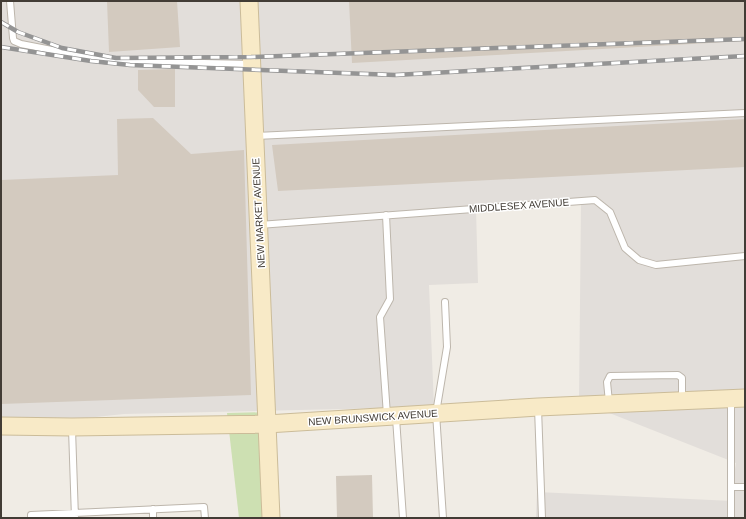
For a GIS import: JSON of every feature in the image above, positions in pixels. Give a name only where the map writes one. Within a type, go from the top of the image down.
[{"type":"street","name":"NEW MARKET AVENUE","points":[[249,1],[271,518]]},
{"type":"street","name":"NEW BRUNSWICK AVENUE","points":[[1,426],[72,427],[267,424],[538,407],[738,398]]},
{"type":"lane","points":[[10,1],[12,38],[14,41],[21,44],[108,61],[251,64]]},
{"type":"lane","points":[[254,136],[745,113]]},
{"type":"lane","name":"MIDDLESEX AVENUE","points":[[259,225],[595,200],[610,212],[625,248],[639,260],[656,265],[745,256]]},
{"type":"lane","points":[[386,215],[390,299],[380,317],[403,518]]},
{"type":"lane","points":[[443,518],[436,413],[447,347],[445,302]]},
{"type":"lane","points":[[609,404],[607,382],[610,376],[678,375],[682,378],[682,401]]},
{"type":"lane","points":[[731,518],[738,398]]},
{"type":"lane","points":[[538,407],[542,518]]},
{"type":"lane","points":[[72,427],[75,515]]},
{"type":"lane","points":[[732,487],[745,487]]},
{"type":"lane","points":[[31,518],[31,515],[75,515],[204,506],[204,518]]},
{"type":"lane","points":[[153,509],[153,518]]},
{"type":"shaded area","points":[[1,1],[745,1],[745,518],[536,518],[537,492],[733,501],[732,487],[736,463],[579,401],[581,203],[476,209],[478,283],[429,285],[434,407],[124,414],[1,427]]},
{"type":"green space","points":[[273,412],[277,518],[239,518],[227,413]]},
{"type":"building","points":[[107,1],[177,1],[180,47],[109,52]]},
{"type":"building","points":[[349,1],[745,1],[745,41],[352,63]]},
{"type":"building","points":[[175,69],[175,107],[154,107],[138,90],[138,70]]},
{"type":"building","points":[[153,118],[191,154],[244,150],[251,395],[1,404],[1,180],[118,175],[117,119]]},
{"type":"building","points":[[745,119],[745,167],[278,191],[272,145]]},
{"type":"building","points":[[372,475],[373,518],[337,518],[336,476]]},
{"type":"railway","points":[[1,22],[18,32],[62,48],[116,58],[251,57],[745,39]]},
{"type":"railway","points":[[1,47],[91,61],[130,65],[395,75],[745,56]]}]
